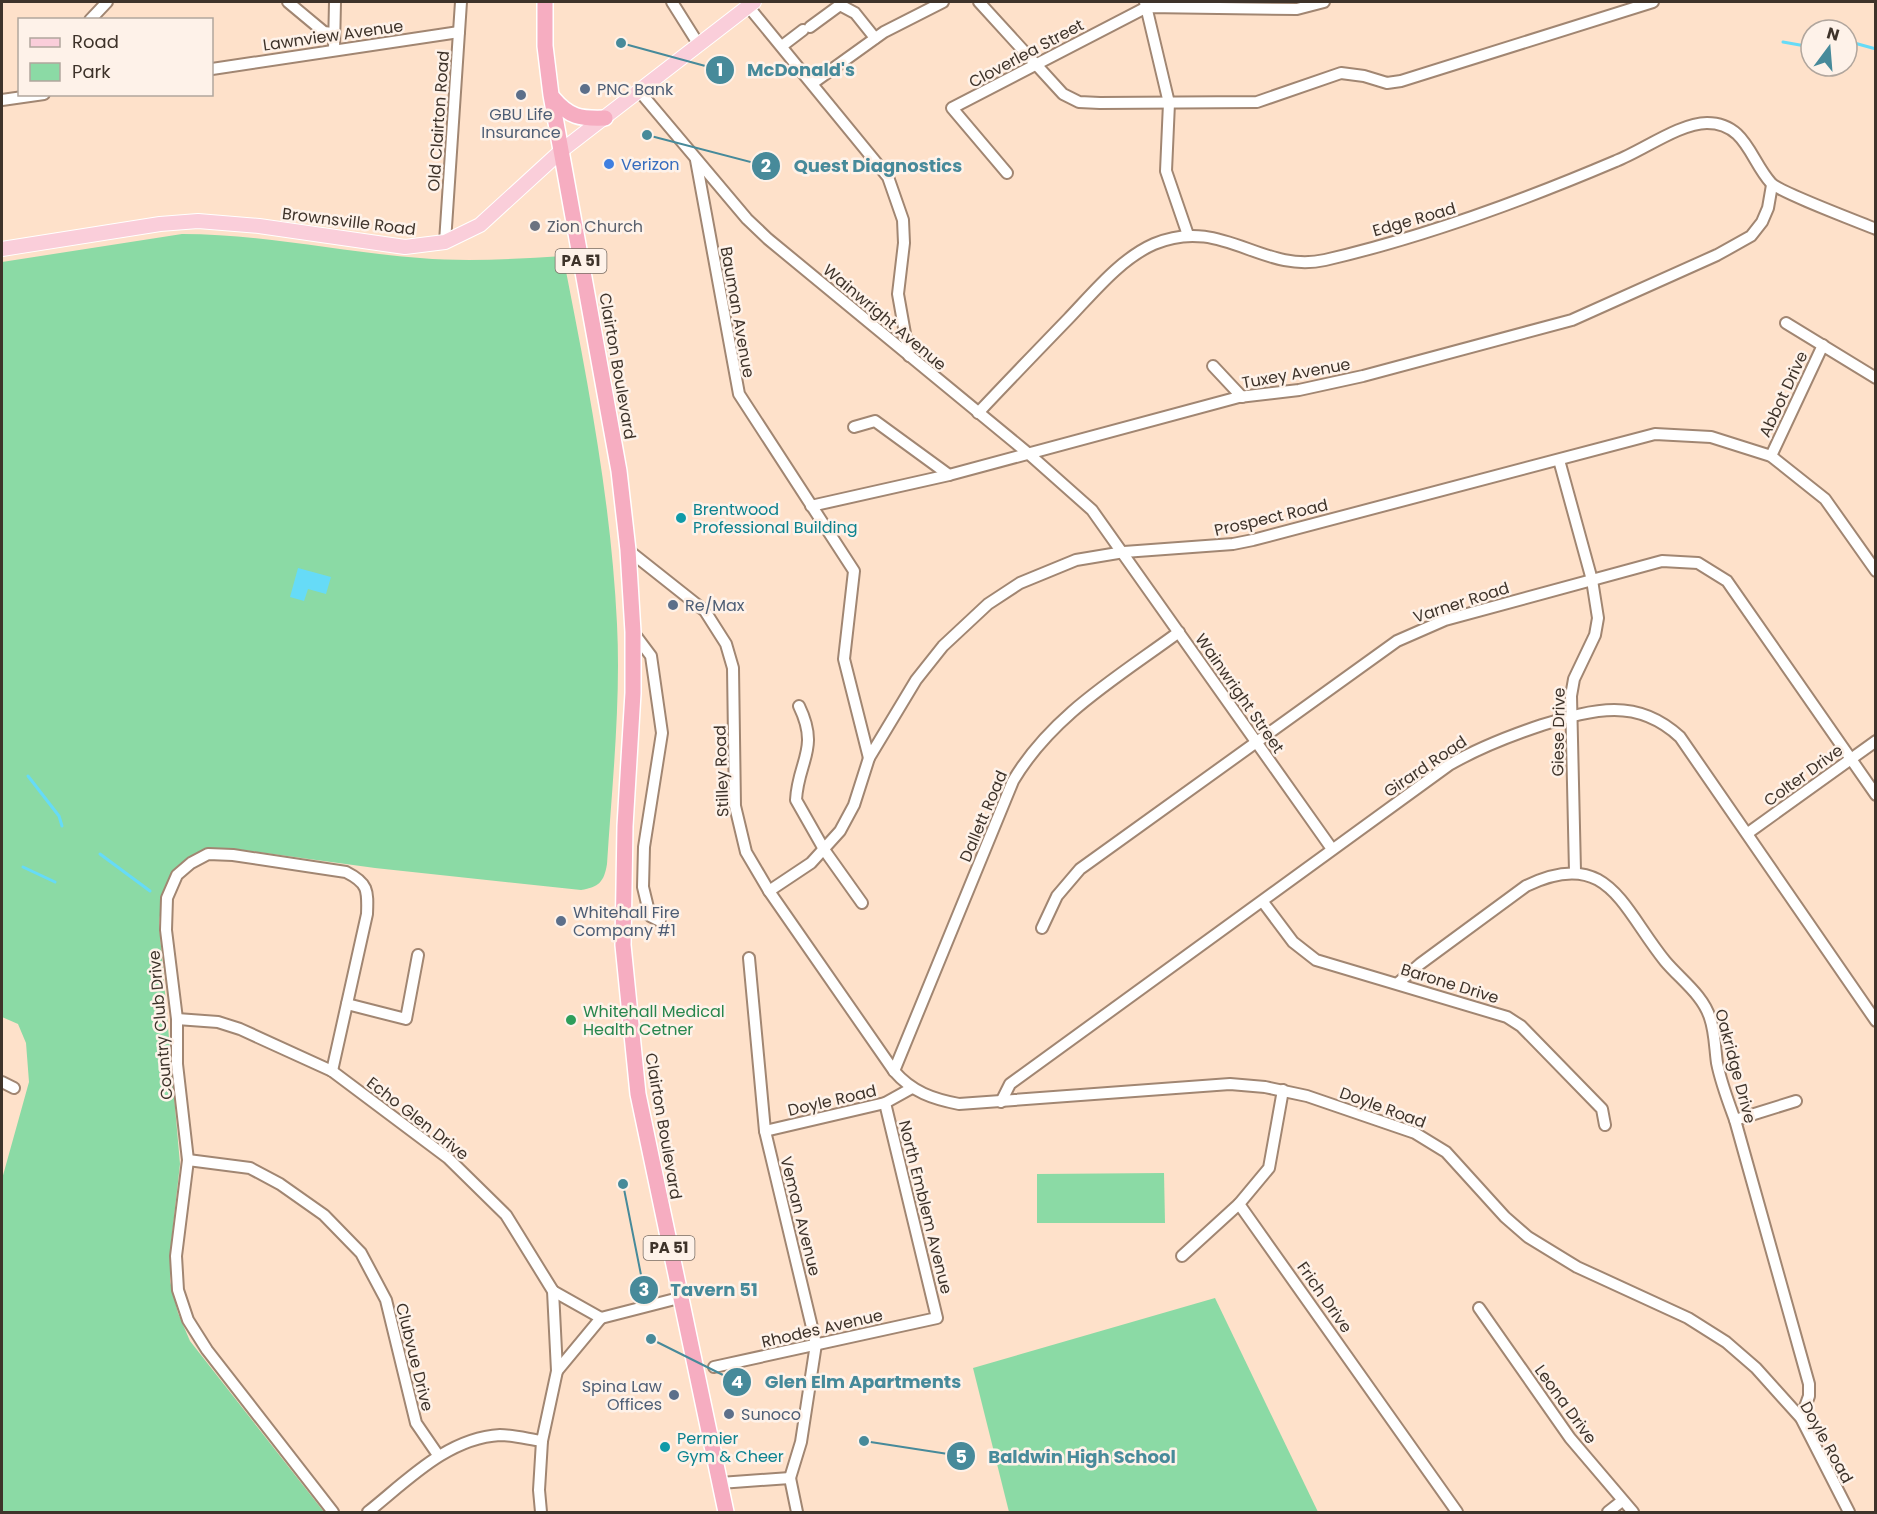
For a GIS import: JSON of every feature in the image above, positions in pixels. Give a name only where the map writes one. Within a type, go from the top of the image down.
[{"type":"highway","name":"Clairton Boulevard","points":[[545,2],[545,46],[551,96],[619,471],[628,550],[633,632],[633,693],[622,896],[626,984],[638,1094],[679,1298],[726,1512]]},
{"type":"highway","points":[[551,96],[564,111],[576,118],[605,118]]},
{"type":"main road","name":"Brownsville Road","points":[[2,249],[160,224],[198,221],[259,226],[405,247],[446,242],[480,225],[561,151],[751,4]]},
{"type":"street","points":[[92,18],[106,2]]},
{"type":"street","points":[[288,2],[324,32],[332,33]]},
{"type":"street","points":[[334,49],[332,33],[335,2]]},
{"type":"street","name":"Old Clairton Road","points":[[446,242],[461,2]]},
{"type":"street","points":[[672,2],[699,45]]},
{"type":"street","points":[[813,83],[875,38],[943,2]]},
{"type":"street","points":[[979,2],[1063,94],[1079,102],[1169,103],[1257,102],[1341,73],[1364,76],[1387,83],[1401,81],[1653,2]]},
{"type":"street","name":"Cloverlea Street","points":[[1007,173],[952,108],[1146,4],[1297,9],[1324,2]]},
{"type":"street","points":[[751,4],[782,46],[878,161],[897,198],[903,220],[904,243],[898,294],[909,356]]},
{"type":"street","points":[[1146,4],[1169,103],[1166,171],[1188,234]]},
{"type":"street","points":[[782,46],[840,5],[855,13],[875,38]]},
{"type":"street","name":"Lawnview Avenue","points":[[213,69],[459,32]]},
{"type":"street","name":"Wainwright Avenue","points":[[640,92],[747,219],[1029,454],[1092,510],[1124,552]]},
{"type":"street","points":[[2,100],[30,96]]},
{"type":"street","name":"Edge Road","points":[[978,413],[1091,295],[1134,255],[1154,244],[1188,234],[1228,241],[1278,260],[1322,260],[1457,223],[1618,161],[1692,124],[1722,125],[1745,140],[1772,185]]},
{"type":"street","name":"Bauman Avenue","points":[[696,159],[739,394],[854,571],[844,659],[869,758]]},
{"type":"street","points":[[1772,185],[1875,229]]},
{"type":"street","name":"Tuxey Avenue","points":[[812,506],[949,475],[1242,397],[1319,387],[1572,320],[1717,255],[1751,236],[1762,222],[1768,208],[1772,185]]},
{"type":"street","points":[[1786,323],[1875,378]]},
{"type":"street","name":"Abbot Drive","points":[[1771,456],[1823,345]]},
{"type":"street","points":[[1213,366],[1242,397]]},
{"type":"street","points":[[854,427],[875,421],[949,475]]},
{"type":"street","name":"Prospect Road","points":[[769,891],[811,863],[840,831],[854,805],[869,758],[916,680],[959,629],[988,604],[1048,569],[1076,560],[1124,552],[1233,544],[1655,434],[1711,437],[1771,456],[1825,499],[1875,571]]},
{"type":"street","name":"Giese Drive","points":[[1559,460],[1592,580],[1598,618],[1595,635],[1574,679],[1570,717],[1575,872]]},
{"type":"street","name":"Stilley Road","points":[[628,550],[705,611],[726,644],[733,668],[736,817],[746,852],[769,891],[894,1071],[912,1088]]},
{"type":"street","name":"Wainwright Street","points":[[1124,552],[1332,849]]},
{"type":"street","name":"Varner Road","points":[[1041,928],[1062,889],[1080,869],[1397,642],[1445,620],[1662,561],[1698,563],[1727,581],[1875,795]]},
{"type":"street","points":[[633,632],[651,656],[662,733],[649,805],[643,887],[650,916],[660,921]]},
{"type":"street","name":"Dallett Road","points":[[894,1071],[1013,781],[1027,757],[1066,716],[1179,632]]},
{"type":"street","points":[[799,706],[806,719],[809,741],[796,800],[825,850],[862,903]]},
{"type":"street","name":"Girard Road","points":[[1001,1102],[1010,1084],[1263,902],[1332,849],[1474,750],[1497,739],[1570,717],[1613,709],[1648,715],[1665,723],[1695,755],[1875,1021]]},
{"type":"street","name":"Colter Drive","points":[[1748,833],[1875,741]]},
{"type":"street","name":"Country Club Drive","points":[[332,1071],[367,914],[368,893],[360,879],[346,872],[233,855],[208,854],[191,863],[177,874],[167,898],[166,930],[177,1019],[177,1064],[188,1160],[176,1256],[178,1290],[188,1320],[207,1350],[333,1512]]},
{"type":"street","points":[[1398,983],[1420,964],[1526,886],[1545,877],[1575,872]]},
{"type":"street","name":"Oakridge Drive","points":[[1575,872],[1592,877],[1614,892],[1664,960],[1700,999],[1710,1018],[1721,1081],[1735,1120],[1809,1384],[1809,1396],[1800,1418]]},
{"type":"street","name":"Barone Drive","points":[[1263,902],[1304,953],[1316,960],[1489,1011],[1521,1026],[1602,1109],[1605,1125]]},
{"type":"street","points":[[347,1004],[406,1019],[418,955]]},
{"type":"street","name":"Veman Avenue","points":[[748,958],[765,1131],[816,1344],[801,1442],[790,1478]]},
{"type":"street","name":"Echo Glen Drive","points":[[177,1019],[218,1022],[240,1029],[332,1071],[448,1158],[506,1215],[553,1292],[557,1371],[542,1441],[539,1490],[541,1512]]},
{"type":"street","points":[[2,1082],[14,1088]]},
{"type":"street","name":"Doyle Road","points":[[765,1131],[885,1103],[912,1088],[924,1095],[959,1104],[1230,1084],[1283,1090],[1396,1125],[1430,1141],[1446,1152],[1505,1217],[1528,1238],[1576,1267],[1688,1318],[1726,1342],[1756,1368],[1800,1418],[1848,1512]]},
{"type":"street","points":[[1182,1256],[1239,1203],[1269,1168],[1283,1090]]},
{"type":"street","points":[[1735,1120],[1796,1101]]},
{"type":"street","name":"North Emblem Avenue","points":[[885,1103],[937,1318]]},
{"type":"street","name":"Clubvue Drive","points":[[188,1160],[250,1168],[280,1184],[324,1215],[361,1253],[386,1300],[416,1423],[438,1455]]},
{"type":"street","name":"Frich Drive","points":[[1239,1203],[1457,1512]]},
{"type":"street","points":[[553,1292],[601,1318]]},
{"type":"street","points":[[557,1371],[601,1318],[679,1298]]},
{"type":"street","name":"Leona Drive","points":[[1479,1308],[1570,1438],[1633,1512]]},
{"type":"street","name":"Rhodes Avenue","points":[[714,1366],[937,1318]]},
{"type":"street","points":[[368,1512],[438,1455],[468,1442],[500,1435],[542,1441]]},
{"type":"street","points":[[720,1483],[790,1478],[797,1512]]},
{"type":"street","points":[[1608,1512],[1622,1500]]},
{"type":"green space","points":[[182,234],[242,237],[390,255],[455,260],[563,256],[597,439],[614,577],[618,684],[607,864],[600,883],[581,890],[375,868],[229,848],[197,854],[185,860],[176,869],[165,892],[159,924],[180,1164],[171,1244],[170,1281],[178,1313],[190,1341],[324,1512],[2,1512],[2,1179],[29,1082],[26,1043],[18,1024],[2,1017],[2,262]]},
{"type":"green space","points":[[1164,1173],[1165,1223],[1037,1223],[1037,1174]]},
{"type":"green space","points":[[1215,1298],[1318,1512],[1009,1512],[973,1368]]},
{"type":"water","points":[[298,568],[331,577],[326,594],[308,589],[304,601],[290,597]]},
{"type":"waterway","points":[[1783,42],[1799,45]]},
{"type":"waterway","points":[[1859,44],[1876,49]]},
{"type":"waterway","points":[[28,776],[59,816],[62,826]]},
{"type":"waterway","points":[[100,854],[150,891]]},
{"type":"waterway","points":[[23,867],[55,882]]},
{"type":"place","name":"McDonald's","points":[[621,43]]},
{"type":"place","name":"PNC Bank","points":[[585,89]]},
{"type":"place","name":"GBU Life Insurance","points":[[521,95]]},
{"type":"place","name":"Quest Diagnostics","points":[[647,135]]},
{"type":"place","name":"Verizon","points":[[609,164]]},
{"type":"place","name":"Zion Church","points":[[535,226]]},
{"type":"place","name":"Brentwood Professional Building","points":[[681,518]]},
{"type":"place","name":"Re/Max","points":[[673,605]]},
{"type":"place","name":"Whitehall Fire Company #1","points":[[561,921]]},
{"type":"place","name":"Whitehall Medical Health Cetner","points":[[571,1020]]},
{"type":"place","name":"Tavern 51","points":[[623,1184]]},
{"type":"place","name":"Glen Elm Apartments","points":[[651,1339]]},
{"type":"place","name":"Spina Law Offices","points":[[674,1395]]},
{"type":"place","name":"Sunoco","points":[[729,1414]]},
{"type":"place","name":"Baldwin High School","points":[[864,1441]]},
{"type":"place","name":"Permier Gym & Cheer","points":[[665,1447]]}]
